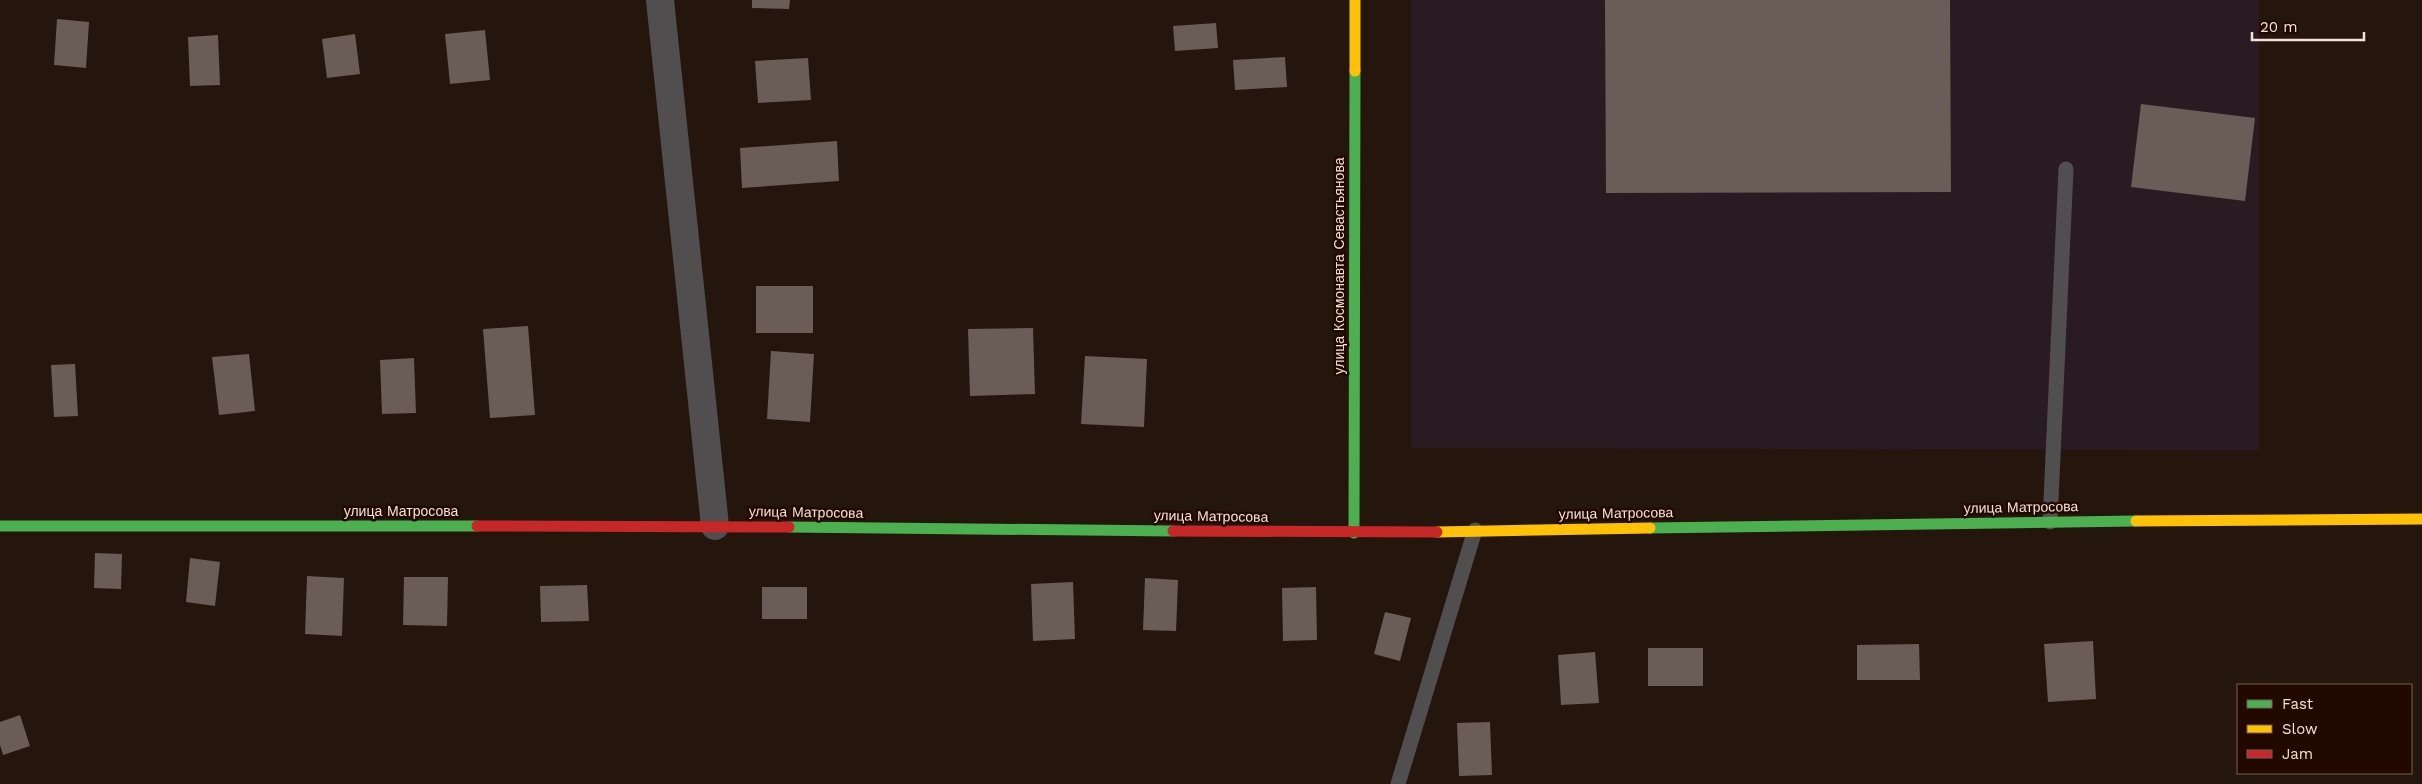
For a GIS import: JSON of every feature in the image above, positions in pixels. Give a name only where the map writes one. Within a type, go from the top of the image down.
[{"type":"main road","name":"улица Космонавта Севастьянова","points":[[1354,533],[1355,0]]},
{"type":"main road","name":"улица Матросова","points":[[0,526],[715,526],[1354,533],[2050,522],[2422,519]]},
{"type":"street","points":[[660,0],[715,526]]},
{"type":"lane","points":[[2050,522],[2066,169]]},
{"type":"lane","points":[[1398,784],[1475,530]]},
{"type":"shaded area","points":[[1411,0],[2259,0],[2259,450],[1411,448]]},
{"type":"building","points":[[752,0],[790,0],[789,9],[752,8]]},
{"type":"building","points":[[1605,0],[1950,0],[1951,192],[1606,193]]},
{"type":"building","points":[[57,19],[89,22],[86,68],[54,65]]},
{"type":"building","points":[[1216,23],[1218,48],[1175,51],[1173,26]]},
{"type":"building","points":[[485,30],[490,80],[450,84],[445,34]]},
{"type":"building","points":[[355,34],[360,74],[327,78],[322,39]]},
{"type":"building","points":[[218,35],[220,85],[190,86],[188,37]]},
{"type":"building","points":[[1285,57],[1287,87],[1235,90],[1233,60]]},
{"type":"building","points":[[808,58],[811,100],[758,103],[755,61]]},
{"type":"building","points":[[2141,104],[2255,118],[2245,201],[2131,187]]},
{"type":"building","points":[[837,141],[839,181],[742,188],[740,148]]},
{"type":"building","points":[[756,286],[813,286],[813,333],[756,333]]},
{"type":"building","points":[[528,326],[535,415],[490,418],[483,329]]},
{"type":"building","points":[[1033,328],[1035,394],[970,396],[968,329]]},
{"type":"building","points":[[771,351],[814,354],[810,422],[767,419]]},
{"type":"building","points":[[249,354],[255,411],[219,415],[212,357]]},
{"type":"building","points":[[1085,356],[1147,359],[1144,427],[1081,424]]},
{"type":"building","points":[[414,358],[416,413],[382,414],[380,360]]},
{"type":"building","points":[[75,364],[78,416],[54,417],[51,365]]},
{"type":"building","points":[[95,553],[122,554],[121,589],[94,588]]},
{"type":"building","points":[[190,558],[220,562],[215,606],[186,602]]},
{"type":"building","points":[[307,576],[344,578],[342,636],[305,634]]},
{"type":"building","points":[[404,577],[448,577],[447,626],[403,625]]},
{"type":"building","points":[[1145,578],[1178,580],[1176,631],[1143,630]]},
{"type":"building","points":[[1073,582],[1075,639],[1033,641],[1031,584]]},
{"type":"building","points":[[587,585],[589,621],[541,622],[540,586]]},
{"type":"building","points":[[762,587],[807,587],[807,619],[762,619]]},
{"type":"building","points":[[1316,587],[1317,640],[1283,641],[1282,588]]},
{"type":"building","points":[[1385,612],[1411,618],[1400,661],[1374,654]]},
{"type":"building","points":[[2093,641],[2096,699],[2048,702],[2044,644]]},
{"type":"building","points":[[1919,644],[1920,680],[1857,680],[1857,645]]},
{"type":"building","points":[[1648,648],[1703,648],[1703,686],[1648,686]]},
{"type":"building","points":[[1595,652],[1599,703],[1561,705],[1558,655]]},
{"type":"building","points":[[20,715],[30,746],[3,755],[0,745],[0,722]]},
{"type":"building","points":[[1490,722],[1492,775],[1459,776],[1457,723]]},
{"type":"traffic: fast","points":[[1354,533],[1355,71]]},
{"type":"traffic: fast","points":[[1650,528],[2136,521]]},
{"type":"traffic: fast","points":[[0,526],[477,526]]},
{"type":"traffic: fast","points":[[789,527],[1173,531]]},
{"type":"traffic: slow","points":[[1355,0],[1355,71]]},
{"type":"traffic: slow","points":[[2136,521],[2422,519]]},
{"type":"traffic: slow","points":[[1437,532],[1650,528]]},
{"type":"traffic: jam","points":[[477,526],[789,527]]},
{"type":"traffic: jam","points":[[1173,531],[1437,532]]}]
